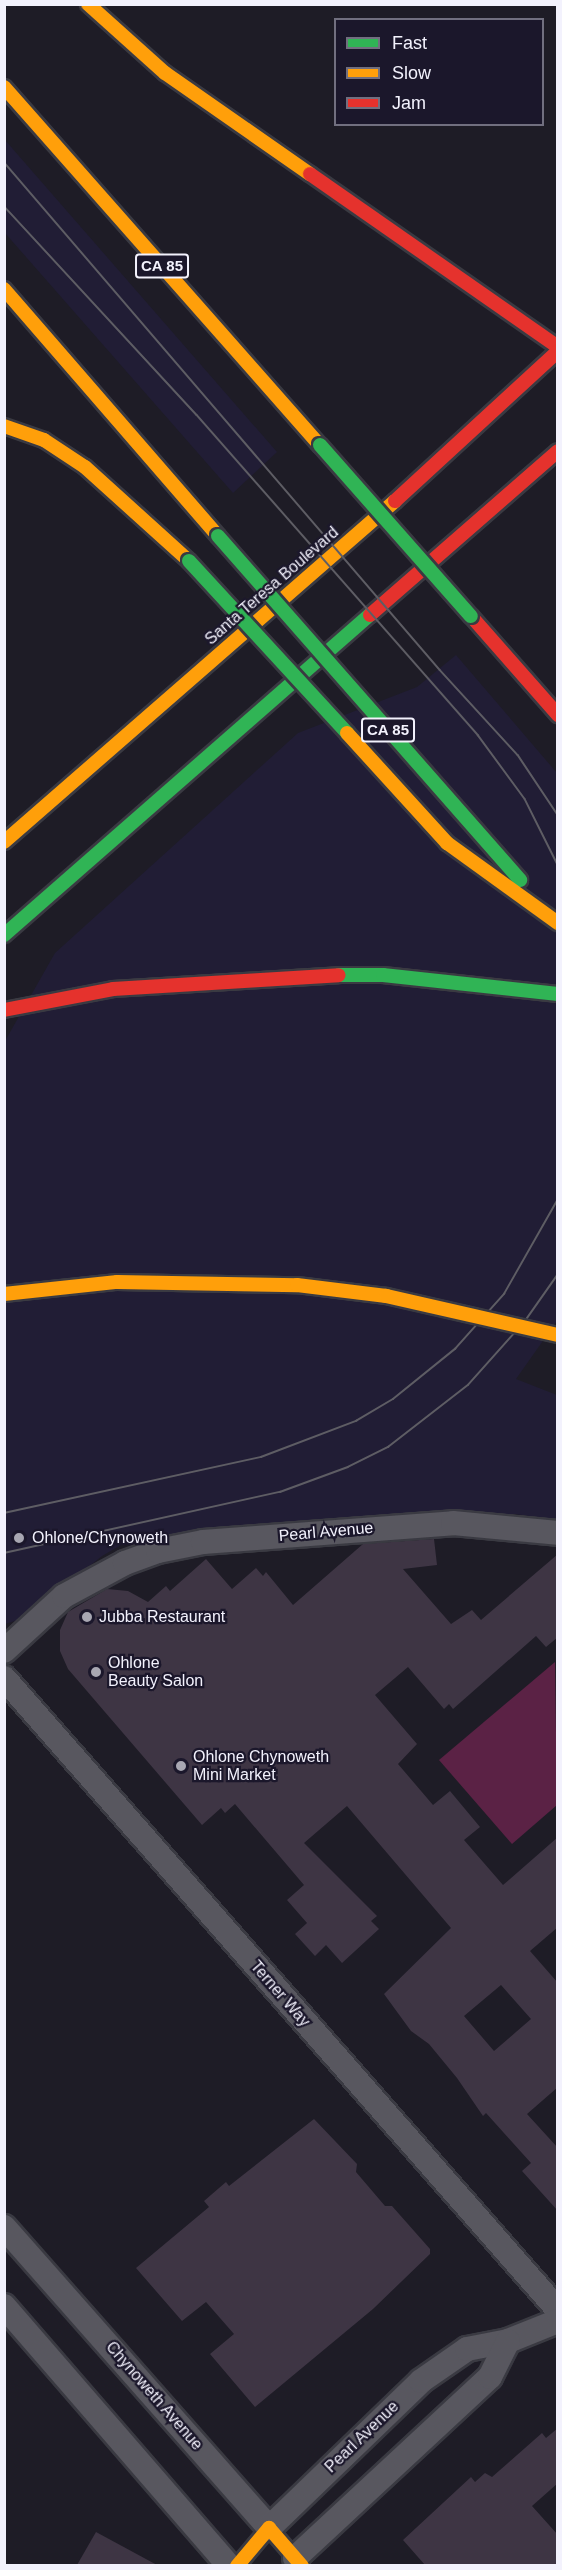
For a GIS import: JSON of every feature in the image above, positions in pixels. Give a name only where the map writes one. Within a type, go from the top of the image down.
[{"type":"main road","points":[[88,4],[165,73],[558,349]]},
{"type":"main road","name":"CA 85","points":[[4,87],[558,715]]},
{"type":"main road","name":"CA 85","points":[[4,289],[558,923]]},
{"type":"main road","name":"Santa Teresa Boulevard","points":[[4,842],[427,473],[558,349]]},
{"type":"main road","points":[[4,426],[44,440],[85,467],[189,561],[447,843],[558,923]]},
{"type":"main road","points":[[4,934],[558,451]]},
{"type":"main road","points":[[4,1010],[113,989],[300,975],[383,975],[558,993]]},
{"type":"main road","points":[[4,1294],[117,1282],[214,1281],[297,1285],[386,1296],[558,1335]]},
{"type":"main road","name":"Chynoweth Avenue","points":[[269,2528],[296,2563]]},
{"type":"main road","name":"Pearl Avenue","points":[[237,2565],[269,2528]]},
{"type":"street","name":"Pearl Avenue","points":[[4,1651],[64,1596],[100,1575],[158,1551],[204,1542],[453,1522],[558,1533]]},
{"type":"street","name":"Terner Way","points":[[4,1678],[558,2310]]},
{"type":"street","name":"Chynoweth Avenue","points":[[4,2227],[269,2528]]},
{"type":"street","points":[[4,2306],[229,2565]]},
{"type":"street","name":"Pearl Avenue","points":[[269,2528],[421,2381],[467,2349],[508,2341],[558,2321]]},
{"type":"street","points":[[296,2563],[490,2377],[508,2341]]},
{"type":"shaded area","points":[[5,140],[277,452],[233,493],[5,233]]},
{"type":"shaded area","points":[[456,655],[557,773],[557,1321],[516,1379],[557,1395],[557,1520],[515,1514],[387,1514],[133,1538],[102,1556],[24,1618],[5,1624],[5,1041],[55,953],[298,733],[417,687]]},
{"type":"shaded area","points":[[555,1662],[557,1805],[512,1844],[439,1760]]},
{"type":"building","points":[[434,1539],[437,1565],[403,1569],[451,1624],[472,1610],[481,1620],[558,1554],[558,1637],[546,1647],[536,1636],[453,1709],[449,1704],[444,1709],[408,1667],[375,1695],[417,1744],[398,1764],[433,1805],[450,1791],[480,1827],[464,1840],[503,1885],[558,1837],[558,1927],[530,1951],[558,1983],[558,2087],[527,2114],[558,2148],[558,2211],[522,2171],[531,2163],[486,2113],[483,2116],[457,2078],[429,2044],[411,2031],[384,1994],[451,1928],[347,1806],[304,1843],[377,1916],[371,1921],[379,1929],[342,1963],[326,1945],[315,1956],[295,1934],[307,1923],[287,1900],[304,1885],[235,1804],[225,1813],[221,1808],[202,1825],[68,1669],[60,1651],[60,1630],[68,1612],[107,1589],[128,1591],[148,1602],[166,1586],[170,1591],[206,1559],[232,1589],[256,1568],[263,1576],[266,1572],[293,1605],[363,1544]],"holes":[[[501,1985],[531,2019],[494,2051],[464,2016]]]},
{"type":"building","points":[[314,2119],[357,2164],[356,2172],[385,2206],[392,2206],[430,2249],[430,2254],[373,2309],[255,2407],[210,2354],[234,2334],[206,2302],[182,2321],[136,2268],[209,2207],[204,2201],[226,2182],[229,2186]]},
{"type":"building","points":[[558,2428],[558,2483],[532,2506],[558,2535],[558,2565],[425,2565],[403,2540],[471,2477],[475,2482],[485,2473],[492,2477],[542,2433],[546,2438]]},
{"type":"building","points":[[96,2532],[157,2565],[77,2565]]},
{"type":"tram line","points":[[4,162],[440,670],[518,755],[558,815]]},
{"type":"tram line","points":[[4,206],[197,415],[478,735],[525,799],[558,865]]},
{"type":"tram line","points":[[4,1513],[261,1457],[356,1421],[393,1399],[455,1349],[504,1294],[558,1199]]},
{"type":"tram line","points":[[4,1553],[280,1492],[348,1467],[388,1447],[468,1385],[525,1321],[558,1274]]},
{"type":"traffic: fast","points":[[320,445],[471,616]]},
{"type":"traffic: fast","points":[[218,536],[520,880]]},
{"type":"traffic: fast","points":[[189,561],[347,733]]},
{"type":"traffic: fast","points":[[4,935],[370,615]]},
{"type":"traffic: fast","points":[[339,975],[383,975],[558,994]]},
{"type":"traffic: slow","points":[[88,4],[165,73],[310,174]]},
{"type":"traffic: slow","points":[[4,87],[320,445]]},
{"type":"traffic: slow","points":[[4,289],[218,536]]},
{"type":"traffic: slow","points":[[4,426],[44,440],[85,467],[189,561]]},
{"type":"traffic: slow","points":[[4,842],[395,501]]},
{"type":"traffic: slow","points":[[347,733],[447,843],[558,923]]},
{"type":"traffic: slow","points":[[4,1294],[117,1282],[297,1285],[386,1296],[558,1335]]},
{"type":"traffic: slow","points":[[237,2566],[269,2528],[302,2566]]},
{"type":"traffic: jam","points":[[310,174],[558,347]]},
{"type":"traffic: jam","points":[[395,501],[558,351]]},
{"type":"traffic: jam","points":[[370,615],[558,451]]},
{"type":"traffic: jam","points":[[471,616],[558,715]]},
{"type":"traffic: jam","points":[[4,1010],[113,989],[339,975]]},
{"type":"place","name":"Ohlone/Chynoweth","points":[[19,1538]]},
{"type":"place","name":"Jubba Restaurant","points":[[87,1617]]},
{"type":"place","name":"Ohlone Beauty Salon","points":[[96,1672]]},
{"type":"place","name":"Ohlone Chynoweth Mini Market","points":[[181,1766]]}]
